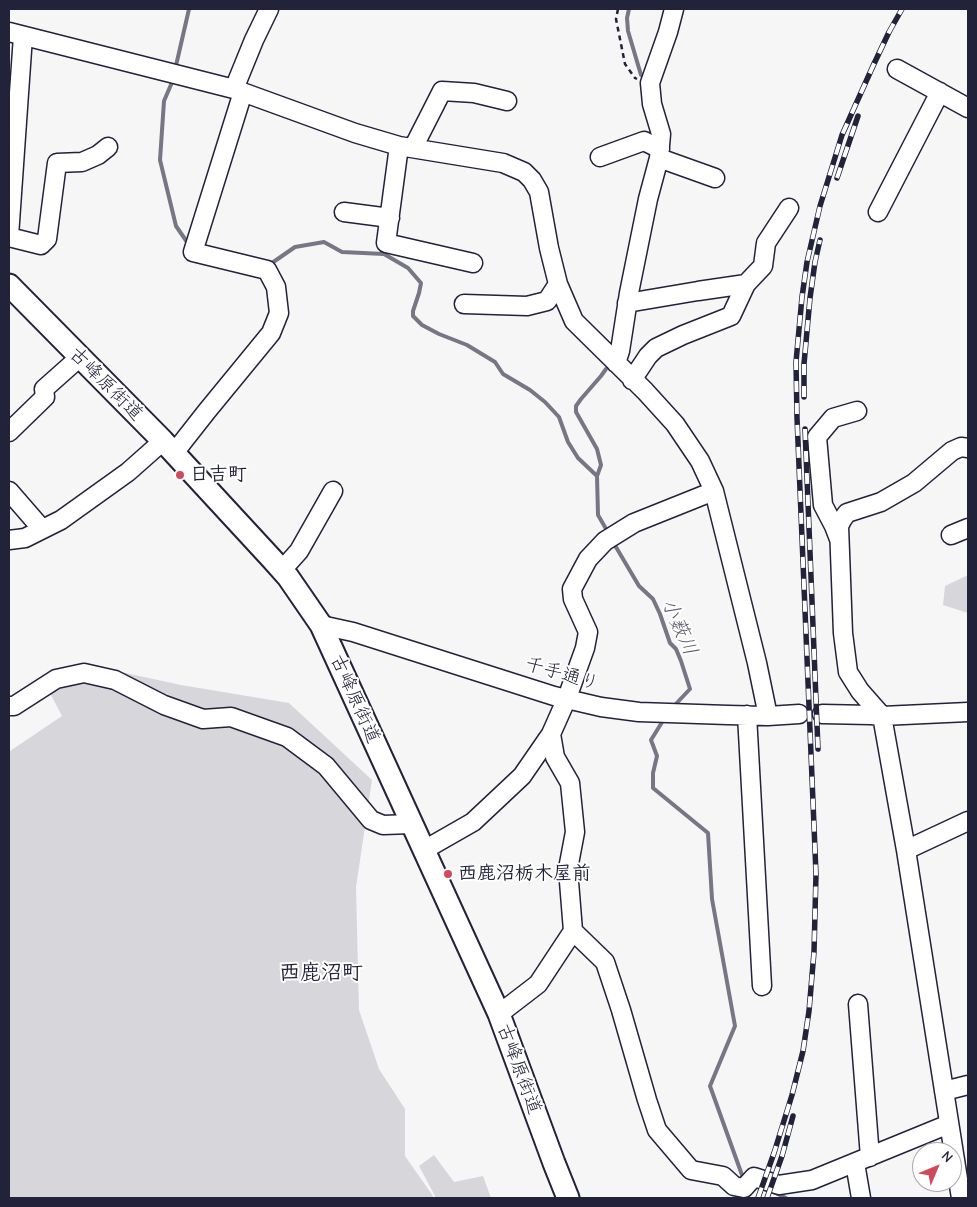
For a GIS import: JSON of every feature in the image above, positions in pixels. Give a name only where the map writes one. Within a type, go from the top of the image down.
[{"type":"main road","name":"古峰原街道","points":[[9,285],[168,447],[282,570],[321,625],[499,1014],[568,1198]]},
{"type":"street","points":[[9,540],[25,538],[61,520],[128,472],[168,447],[207,411],[271,334],[279,313],[276,287],[267,270],[193,252],[238,91],[254,40],[269,9]]},
{"type":"street","points":[[616,363],[648,199],[660,154],[661,134],[647,83],[668,32],[674,9]]},
{"type":"street","points":[[108,147],[98,155],[82,162],[57,164],[47,239],[41,245],[9,236],[16,34],[238,91],[355,133],[406,147],[503,163],[524,172],[532,180],[539,192],[549,248],[558,284],[574,321],[645,391],[675,424],[700,461],[714,491],[757,663],[768,716]]},
{"type":"street","points":[[897,69],[968,108]]},
{"type":"street","points":[[473,263],[386,243],[390,218],[406,147],[442,91],[474,93],[507,101]]},
{"type":"street","points":[[878,212],[940,92]]},
{"type":"street","points":[[600,157],[644,142],[660,154],[715,178]]},
{"type":"street","points":[[632,380],[648,356],[656,348],[731,316],[746,284],[763,266],[766,243],[789,208]]},
{"type":"street","points":[[344,212],[390,218]]},
{"type":"street","points":[[464,304],[527,306],[547,301],[558,284]]},
{"type":"street","points":[[627,303],[746,284]]},
{"type":"street","points":[[9,432],[45,397],[44,389],[80,357]]},
{"type":"street","points":[[840,542],[823,505],[817,437],[833,418],[857,411]]},
{"type":"street","points":[[961,1198],[906,850],[882,716],[860,691],[848,672],[843,634],[839,526],[847,513],[881,502],[914,483],[952,451],[961,447],[968,448]]},
{"type":"street","points":[[282,570],[298,551],[333,490]]},
{"type":"street","points":[[9,491],[42,529]]},
{"type":"street","points":[[424,850],[473,822],[522,776],[552,734],[585,648],[588,632],[582,615],[573,599],[572,589],[588,559],[605,542],[634,523],[714,491]]},
{"type":"street","points":[[951,535],[968,528]]},
{"type":"street","name":"千手通り","points":[[321,625],[353,632],[554,696],[601,707],[639,712],[748,716],[799,714]]},
{"type":"street","points":[[9,706],[14,706],[56,680],[84,673],[115,680],[164,705],[203,718],[231,717],[287,738],[326,766],[371,820],[383,825],[412,824]]},
{"type":"street","points":[[822,714],[871,714],[882,716],[968,712]]},
{"type":"street","points":[[748,716],[762,986]]},
{"type":"street","points":[[499,1014],[538,984],[573,931],[568,869],[575,832],[570,783],[553,752],[552,734]]},
{"type":"street","points":[[906,850],[968,821]]},
{"type":"street","points":[[573,931],[605,962],[657,1130],[691,1170],[724,1176],[732,1192],[744,1188],[754,1178],[779,1185],[812,1180],[949,1124]]},
{"type":"street","points":[[858,1004],[862,1160],[861,1198]]},
{"type":"street","points":[[944,1091],[968,1085]]},
{"type":"path","points":[[618,9],[616,19],[625,64],[635,78],[647,83]]},
{"type":"shaded area","points":[[968,575],[968,613],[943,605],[945,586]]},
{"type":"shaded area","points":[[84,664],[181,685],[289,703],[372,780],[356,887],[359,1010],[379,1069],[405,1109],[405,1156],[433,1196],[432,1198],[9,1198],[9,751],[62,716],[50,693]]},
{"type":"shaded area","points":[[434,1155],[454,1182],[483,1176],[491,1198],[435,1198],[419,1166]]},
{"type":"waterway","points":[[175,70],[189,9]]},
{"type":"waterway","points":[[629,9],[627,18],[628,31],[641,75]]},
{"type":"waterway","points":[[173,80],[164,101],[160,160],[176,226],[187,242],[190,243]]},
{"type":"waterway","points":[[269,265],[295,247],[324,242],[342,252],[384,254],[408,268],[421,283],[413,316],[422,325],[467,345],[495,362],[503,374],[530,390],[545,402],[559,417],[568,442],[578,458],[597,476]]},
{"type":"waterway","points":[[606,369],[576,406],[576,412],[597,449],[601,465],[597,476],[598,515],[609,534]]},
{"type":"waterway","name":"小薮川","points":[[613,542],[639,586],[653,599],[670,643],[676,649],[681,661],[690,689],[673,707]]},
{"type":"waterway","points":[[664,719],[651,740],[657,756],[653,773],[653,788],[708,833],[712,899],[735,1026],[710,1086],[742,1175],[746,1177]]},
{"type":"waterway","points":[[772,1191],[786,1198]]},
{"type":"railway","points":[[758,1198],[792,1095],[803,1051],[809,1011],[814,952],[816,874],[797,418],[796,362],[802,297],[807,262],[820,206],[842,135],[889,32],[902,9]]},
{"type":"railway","points":[[837,178],[858,116]]},
{"type":"railway","points":[[804,397],[804,364],[810,298],[820,240]]},
{"type":"railway","points":[[805,429],[818,749]]},
{"type":"railway","points":[[767,1198],[782,1156],[793,1116]]},
{"type":"place","name":"日吉町","points":[[180,475]]},
{"type":"place","name":"西鹿沼栃木屋前","points":[[448,874]]},
{"type":"district","name":"西鹿沼町","points":[[321,973]]}]
